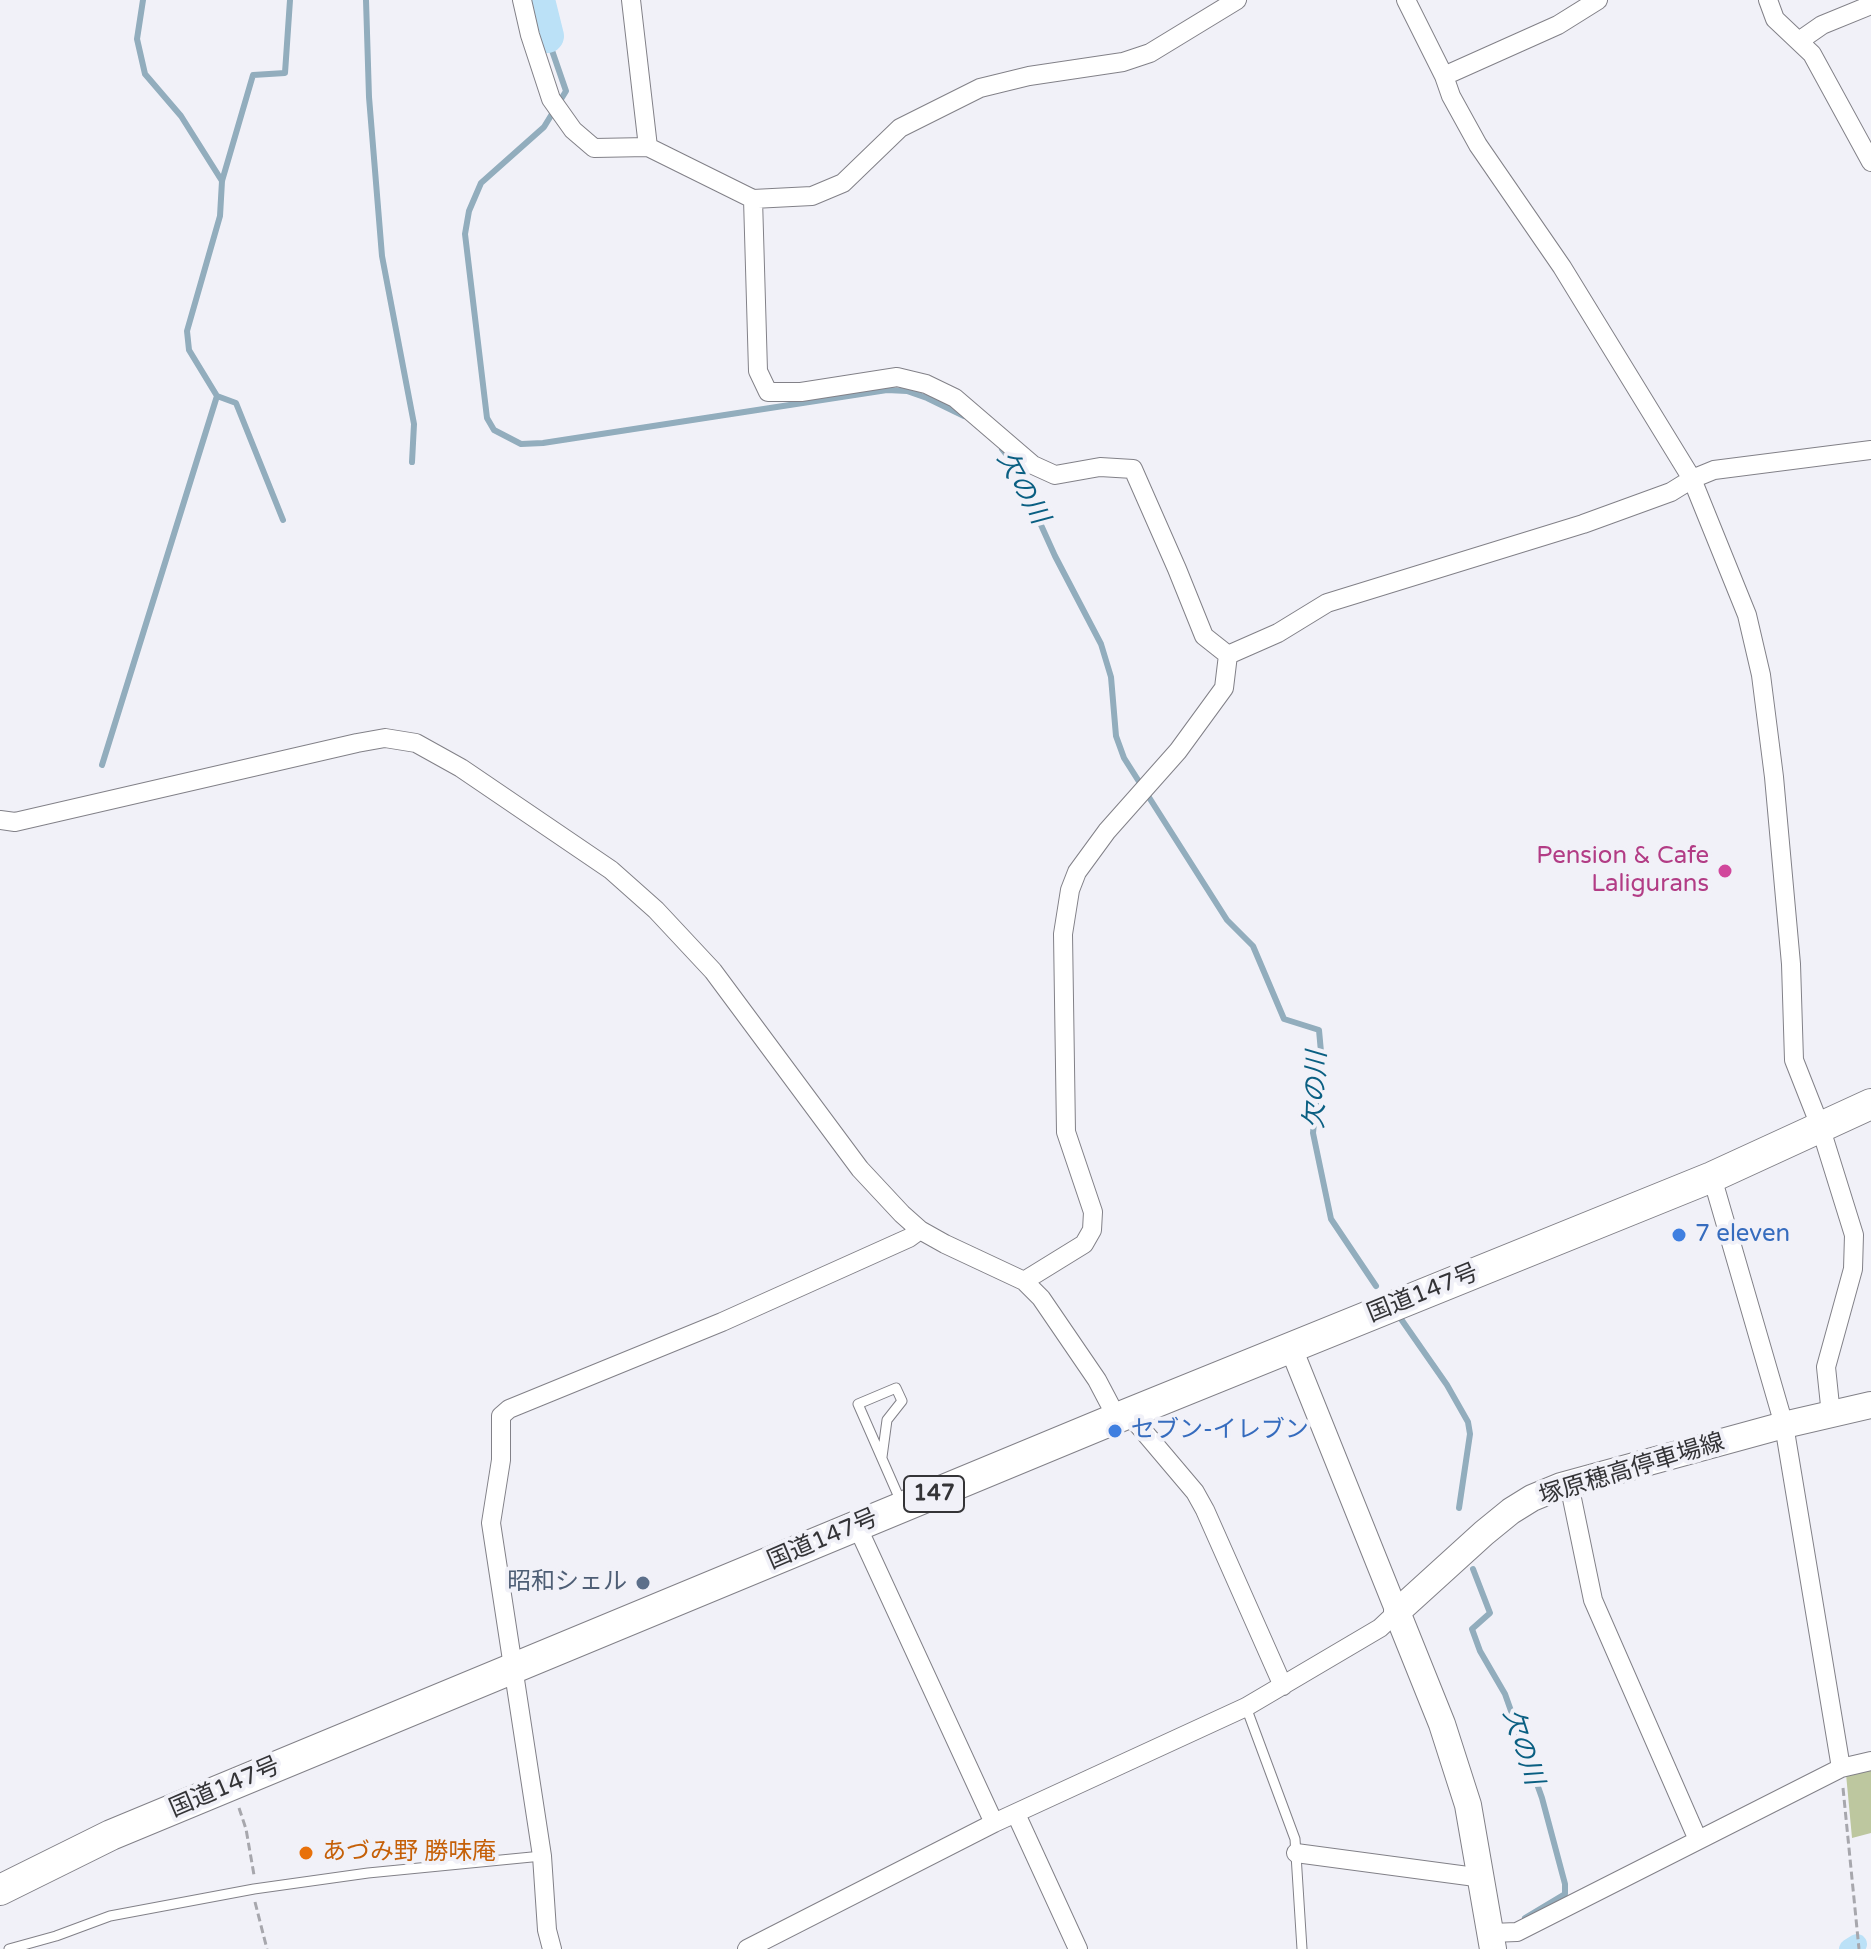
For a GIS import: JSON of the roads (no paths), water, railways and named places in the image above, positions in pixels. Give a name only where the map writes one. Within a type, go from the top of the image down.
[{"type":"highway","name":"国道147号","points":[[0,1890],[111,1835],[1123,1416],[1712,1177],[1871,1104]]},
{"type":"main road","name":"塚原穂高停車場線","points":[[1397,1612],[1511,1511],[1532,1498],[1569,1484],[1784,1425],[1871,1405]]},
{"type":"main road","points":[[1397,1612],[1456,1763],[1483,1878],[1492,1941]]},
{"type":"street","points":[[522,0],[551,99],[573,130],[594,148],[648,147],[753,199],[812,196],[822,192],[843,183],[900,128],[980,88],[1029,76],[1123,62],[1150,53],[1237,0]]},
{"type":"street","points":[[631,0],[648,147]]},
{"type":"street","points":[[1406,0],[1478,145],[1562,267],[1692,479],[1747,615],[1761,675],[1774,777],[1791,964],[1794,1060],[1820,1126],[1854,1235],[1853,1269],[1826,1367],[1831,1415]]},
{"type":"street","points":[[1444,76],[1558,25],[1598,0]]},
{"type":"street","points":[[1768,0],[1775,19],[1812,54],[1871,162]]},
{"type":"street","points":[[1799,41],[1822,25],[1871,5]]},
{"type":"street","points":[[753,199],[758,371],[768,392],[801,392],[897,377],[926,384],[955,398],[1033,465],[1055,475],[1100,467],[1133,469],[1204,636],[1228,655]]},
{"type":"street","points":[[1228,655],[1278,633],[1327,603],[1583,524],[1671,492],[1714,470],[1871,450]]},
{"type":"street","points":[[1024,1281],[1084,1244],[1092,1230],[1093,1212],[1066,1132],[1063,934],[1070,890],[1077,872],[1107,831],[1149,787],[1224,688],[1228,655]]},
{"type":"street","points":[[0,820],[15,822],[385,738],[416,743],[461,768],[611,870],[656,910],[713,971],[860,1169],[920,1230],[1024,1281],[1041,1298],[1123,1416],[1195,1492],[1283,1686]]},
{"type":"street","points":[[1712,1177],[1784,1425],[1841,1768]]},
{"type":"street","points":[[552,1949],[547,1930],[542,1856],[491,1523],[501,1460],[501,1416],[509,1409],[722,1322],[909,1238],[920,1230]]},
{"type":"street","points":[[747,1949],[994,1823],[1246,1707],[1380,1628],[1397,1612],[1291,1348]]},
{"type":"street","points":[[1569,1484],[1593,1600],[1698,1840]]},
{"type":"street","points":[[857,1526],[994,1823]]},
{"type":"street","points":[[1492,1941],[1517,1932],[1841,1768],[1871,1761]]},
{"type":"street","points":[[1016,1814],[1078,1949]]},
{"type":"street","points":[[1296,1853],[1483,1878]]},
{"type":"lane","points":[[882,1457],[887,1420],[902,1401],[896,1388],[858,1404],[902,1507]]},
{"type":"lane","points":[[1246,1707],[1295,1839],[1302,1949]]},
{"type":"lane","points":[[9,1949],[110,1916],[254,1889],[368,1873],[542,1856]]},
{"type":"waterway","points":[[143,0],[137,39],[145,74],[181,116],[222,181]]},
{"type":"waterway","points":[[102,765],[217,396],[189,350],[187,331],[220,216],[222,181],[253,75],[285,73],[290,0]]},
{"type":"waterway","points":[[366,0],[369,97],[382,256],[414,424],[412,462]]},
{"type":"waterway","name":"欠の川","points":[[538,0],[547,36]]},
{"type":"waterway","name":"欠の川","points":[[547,36],[566,91],[544,127],[481,183],[469,211],[465,234],[487,418],[494,430],[521,444],[543,443],[887,390],[907,391],[964,416]]},
{"type":"waterway","points":[[217,396],[236,403],[283,520]]},
{"type":"waterway","name":"欠の川","points":[[1002,449],[1013,463],[1055,556],[1101,644],[1111,677],[1116,736],[1124,758],[1227,920],[1253,946],[1284,1019],[1319,1030],[1321,1052],[1313,1133],[1331,1219],[1376,1286]]},
{"type":"waterway","name":"欠の川","points":[[1401,1319],[1447,1385],[1468,1422],[1470,1434],[1459,1508]]},
{"type":"waterway","name":"欠の川","points":[[1473,1569],[1490,1613],[1472,1629],[1480,1651],[1505,1694],[1542,1798],[1565,1884],[1565,1894],[1525,1918]]},
{"type":"waterway","points":[[1849,1949],[1857,1944]]},
{"type":"place","name":"Pension & Cafe Laligurans","points":[[1725,871]]},
{"type":"place","name":"7 eleven","points":[[1679,1235]]},
{"type":"place","name":"セブン-イレブン","points":[[1115,1431]]},
{"type":"place","name":"昭和シェル","points":[[643,1583]]},
{"type":"place","name":"あづみ野 勝味庵","points":[[306,1853]]}]
